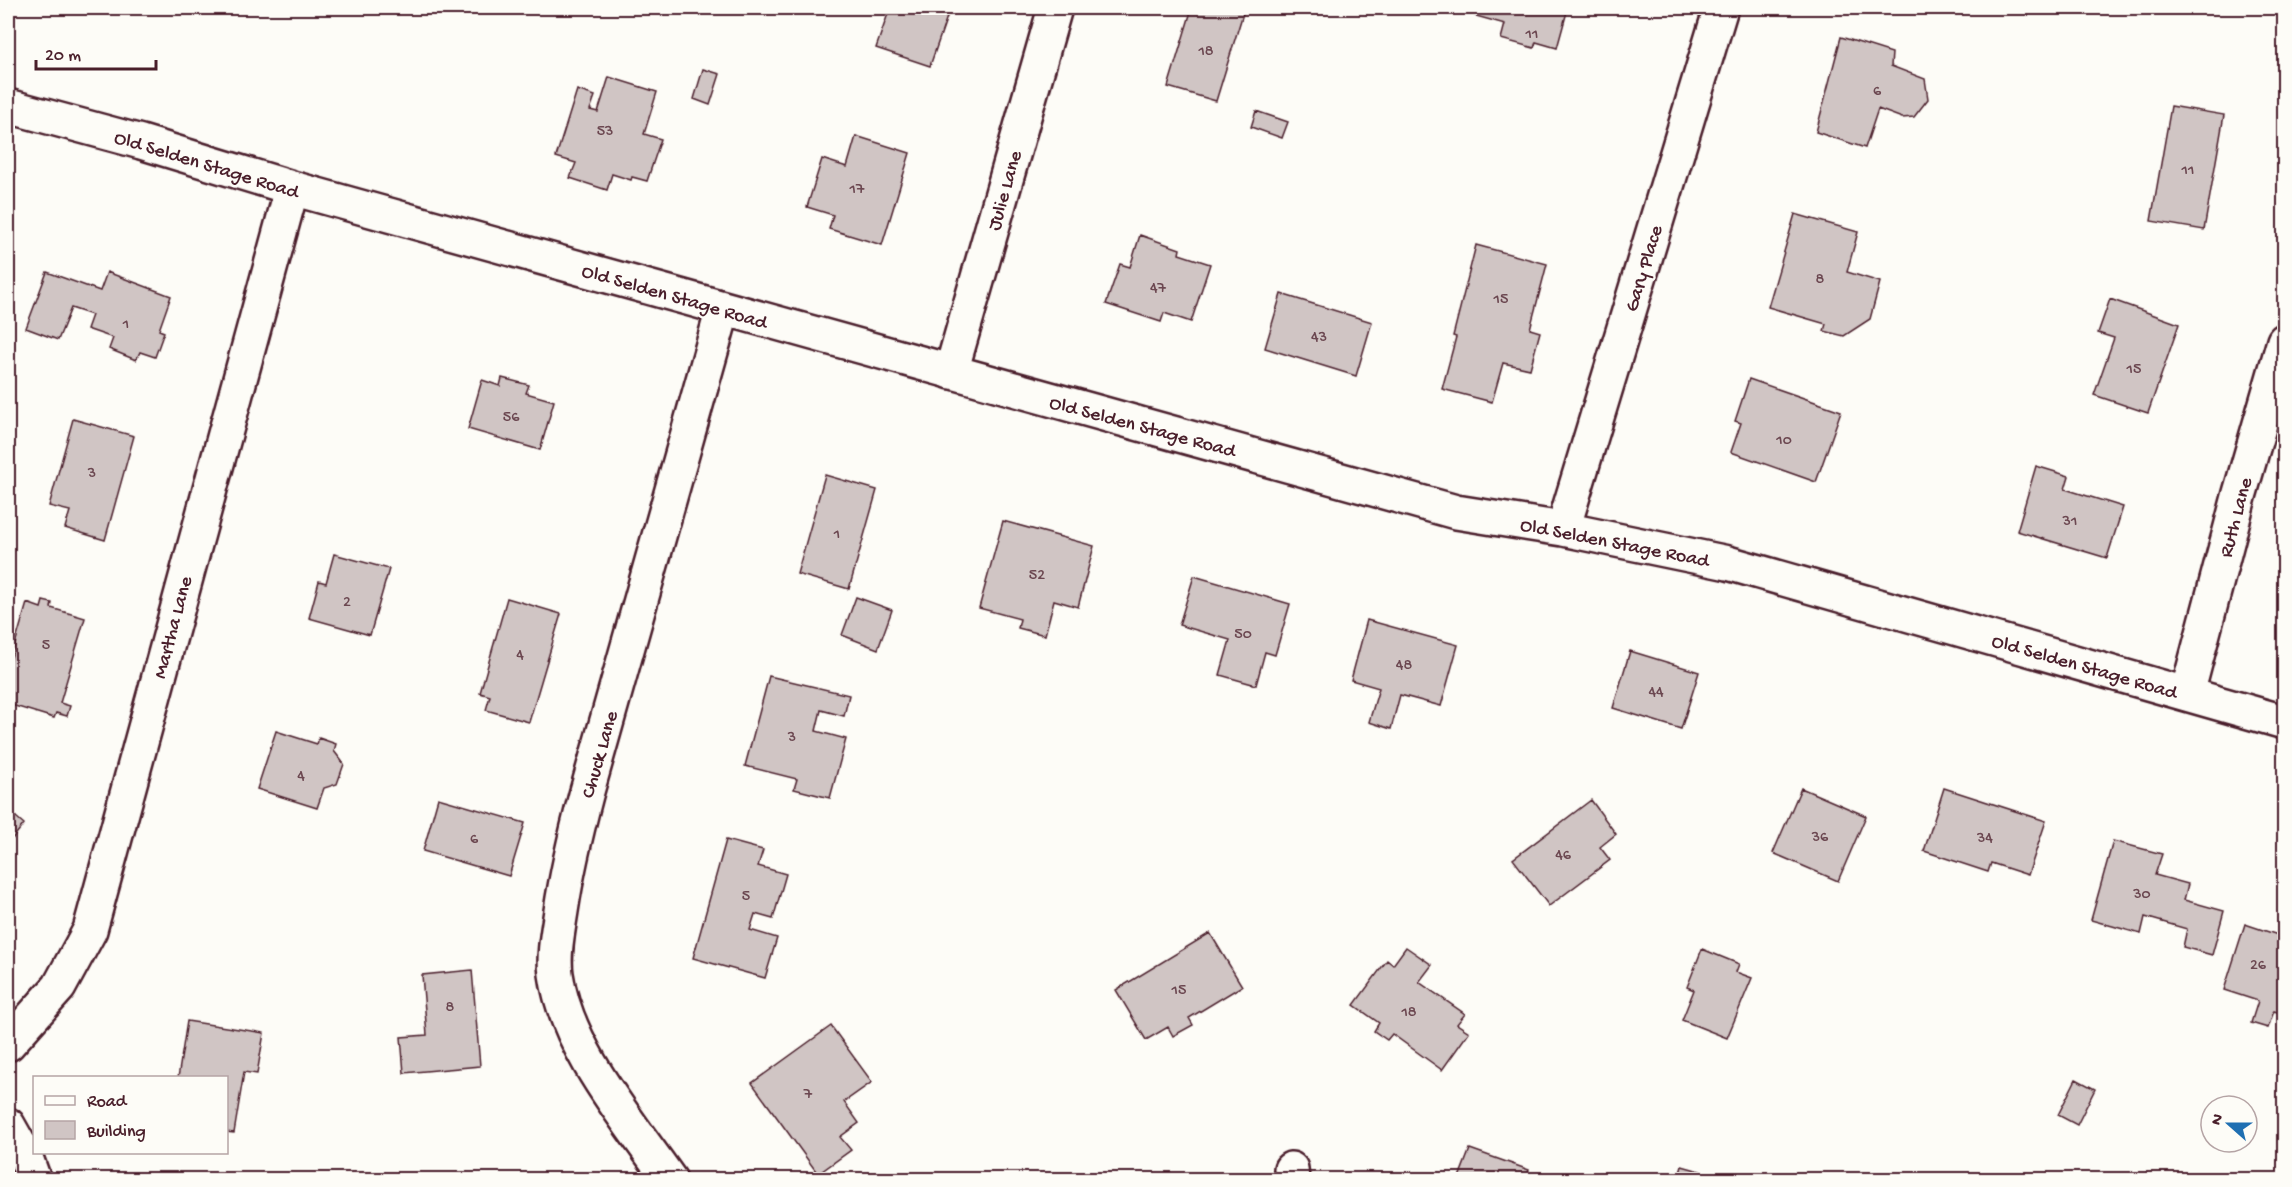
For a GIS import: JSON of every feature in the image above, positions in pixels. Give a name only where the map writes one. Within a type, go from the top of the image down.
[{"type":"street","name":"Julie Lane","points":[[951,372],[1055,8]]},
{"type":"street","name":"Gary Place","points":[[1563,529],[1721,8]]},
{"type":"street","name":"Old Selden Stage Road","points":[[8,106],[141,142],[292,189],[1456,512],[1563,529],[1728,563],[2284,722]]},
{"type":"street","name":"Martha Lane","points":[[8,1044],[59,987],[90,930],[292,189]]},
{"type":"street","name":"Chuck Lane","points":[[670,1179],[584,1053],[562,1003],[555,972],[557,932],[569,858],[583,805],[723,309]]},
{"type":"street","name":"Ruth Lane","points":[[2187,694],[2240,493],[2284,342]]},
{"type":"street","points":[[8,1125],[25,1155],[34,1179]]},
{"type":"building","points":[[890,8],[950,8],[930,66],[876,48]]},
{"type":"building","points":[[1192,8],[1244,10],[1216,101],[1168,87]]},
{"type":"building","points":[[1471,8],[1568,8],[1557,48],[1536,42],[1534,48],[1501,39],[1505,24],[1469,14]]},
{"type":"building","points":[[1841,37],[1892,53],[1891,66],[1925,79],[1928,99],[1914,117],[1902,118],[1878,109],[1865,148],[1816,132]]},
{"type":"building","points":[[703,69],[720,74],[710,105],[694,99]]},
{"type":"building","points":[[609,77],[657,92],[644,134],[661,139],[647,181],[632,177],[631,180],[612,174],[607,190],[570,178],[576,163],[556,157],[577,90],[595,96],[590,110],[598,112]]},
{"type":"building","points":[[2171,106],[2224,115],[2204,230],[2151,221]]},
{"type":"building","points":[[1256,111],[1288,122],[1282,138],[1251,127]]},
{"type":"building","points":[[856,136],[910,153],[882,245],[829,229],[833,215],[807,207],[822,159],[847,167]]},
{"type":"building","points":[[1795,214],[1858,232],[1847,272],[1880,282],[1870,319],[1844,336],[1824,331],[1826,324],[1768,307]]},
{"type":"building","points":[[1140,235],[1180,249],[1179,254],[1210,264],[1191,322],[1164,313],[1161,322],[1106,304],[1120,264],[1130,267]]},
{"type":"building","points":[[1476,245],[1547,264],[1530,329],[1540,332],[1530,369],[1503,363],[1492,402],[1442,389]]},
{"type":"building","points":[[47,272],[100,291],[107,272],[171,296],[159,330],[164,332],[155,357],[140,352],[136,360],[109,349],[113,338],[87,329],[92,315],[71,308],[58,340],[26,328]]},
{"type":"building","points":[[1281,294],[1372,322],[1356,376],[1265,348]]},
{"type":"building","points":[[2110,299],[2179,324],[2148,413],[2094,395],[2114,338],[2098,333]]},
{"type":"building","points":[[502,378],[529,385],[526,393],[554,401],[540,450],[468,429],[482,380],[500,386]]},
{"type":"building","points":[[1749,379],[1841,411],[1816,482],[1731,452],[1741,423],[1735,421]]},
{"type":"building","points":[[73,419],[134,436],[105,540],[65,528],[70,511],[49,506]]},
{"type":"building","points":[[2036,466],[2069,476],[2065,489],[2123,507],[2107,558],[2017,531]]},
{"type":"building","points":[[825,475],[877,490],[849,589],[797,574]]},
{"type":"building","points":[[1003,521],[1094,546],[1078,607],[1054,600],[1045,635],[1018,628],[1020,619],[979,608]]},
{"type":"building","points":[[334,554],[389,569],[370,635],[309,618],[319,581],[326,583]]},
{"type":"building","points":[[1194,576],[1290,604],[1275,655],[1265,652],[1256,685],[1220,675],[1230,640],[1179,625]]},
{"type":"building","points":[[856,597],[892,610],[878,649],[842,635]]},
{"type":"building","points":[[507,598],[561,614],[529,722],[486,710],[490,696],[480,693]]},
{"type":"building","points":[[43,601],[52,603],[51,608],[85,618],[60,703],[70,706],[67,716],[56,713],[54,718],[8,704],[8,668],[27,603],[41,608]]},
{"type":"building","points":[[1367,620],[1458,645],[1441,706],[1400,695],[1391,729],[1369,722],[1379,688],[1351,680]]},
{"type":"building","points":[[1630,651],[1699,672],[1681,729],[1613,708]]},
{"type":"building","points":[[769,676],[849,695],[844,716],[821,710],[816,731],[846,739],[830,798],[794,789],[797,779],[745,766]]},
{"type":"building","points":[[276,731],[317,744],[319,738],[336,744],[334,751],[344,764],[337,784],[324,788],[317,808],[257,789]]},
{"type":"building","points":[[1801,788],[1866,816],[1838,881],[1773,853]]},
{"type":"building","points":[[1944,788],[2046,821],[2028,875],[1991,863],[1988,872],[1924,851]]},
{"type":"building","points":[[438,798],[525,823],[509,876],[423,851]]},
{"type":"building","points":[[1591,800],[1616,834],[1600,847],[1610,860],[1549,906],[1513,859]]},
{"type":"building","points":[[8,810],[24,824],[8,844]]},
{"type":"building","points":[[726,840],[763,850],[758,866],[786,874],[773,919],[755,914],[750,930],[777,938],[765,978],[693,958]]},
{"type":"building","points":[[2113,841],[2162,854],[2155,875],[2188,884],[2184,900],[2224,911],[2212,955],[2183,947],[2187,929],[2145,917],[2141,934],[2091,920]]},
{"type":"building","points":[[2245,924],[2284,937],[2284,1014],[2274,1011],[2268,1028],[2251,1023],[2258,1001],[2224,990]]},
{"type":"building","points":[[1210,933],[1242,986],[1189,1018],[1193,1025],[1173,1036],[1168,1027],[1146,1040],[1116,990]]},
{"type":"building","points":[[1406,947],[1432,965],[1419,982],[1465,1014],[1457,1024],[1469,1032],[1442,1070],[1392,1034],[1387,1040],[1374,1031],[1379,1023],[1354,1005],[1387,960],[1393,965]]},
{"type":"building","points":[[1702,949],[1739,964],[1736,972],[1752,978],[1727,1038],[1682,1020],[1694,990],[1687,987]]},
{"type":"building","points":[[472,970],[480,1066],[404,1073],[401,1037],[427,1035],[422,975]]},
{"type":"building","points":[[187,1021],[264,1033],[257,1074],[244,1072],[234,1133],[228,1132],[228,1076],[178,1076]]},
{"type":"building","points":[[831,1026],[872,1082],[844,1102],[859,1123],[840,1137],[851,1150],[818,1174],[752,1083]]},
{"type":"building","points":[[2076,1079],[2095,1089],[2077,1125],[2058,1115]]},
{"type":"building","points":[[1470,1149],[1529,1170],[1525,1180],[1458,1180]]},
{"type":"building","points":[[1682,1166],[1700,1171],[1697,1180],[1678,1180]]}]
